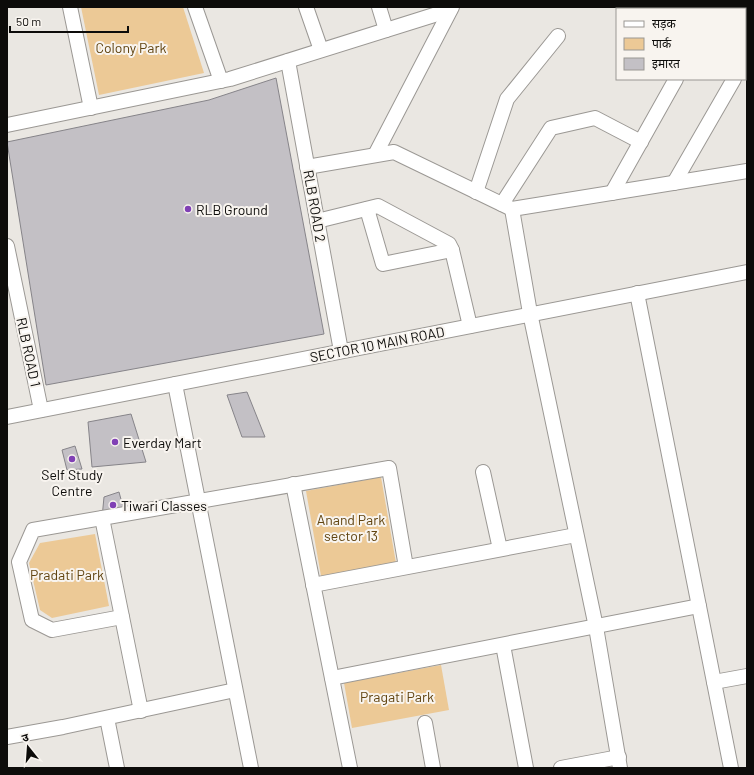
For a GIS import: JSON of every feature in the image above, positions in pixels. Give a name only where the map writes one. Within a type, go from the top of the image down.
[{"type":"street","points":[[70,7],[91,108]]},
{"type":"street","points":[[195,7],[221,81]]},
{"type":"street","points":[[306,7],[321,50]]},
{"type":"street","points":[[379,7],[386,30]]},
{"type":"street","points":[[7,125],[221,81],[386,30],[451,8]]},
{"type":"street","points":[[375,155],[451,8]]},
{"type":"street","points":[[476,192],[507,99],[558,36]]},
{"type":"street","name":"RLB ROAD 2","points":[[288,61],[341,351]]},
{"type":"street","points":[[612,193],[675,80]]},
{"type":"street","points":[[674,183],[733,80]]},
{"type":"street","points":[[561,768],[619,762],[596,627],[507,206],[551,128],[595,118],[641,142]]},
{"type":"street","points":[[307,167],[394,152],[507,206],[612,193],[747,171]]},
{"type":"street","points":[[317,221],[378,206],[450,244],[470,326]]},
{"type":"street","points":[[366,208],[383,264],[452,250]]},
{"type":"street","name":"RLB ROAD 1","points":[[7,246],[12,292],[41,410]]},
{"type":"street","name":"SECTOR 10 MAIN ROAD","points":[[7,417],[747,272]]},
{"type":"street","points":[[637,293],[731,768]]},
{"type":"street","points":[[175,384],[251,768]]},
{"type":"street","points":[[122,617],[52,630],[32,620],[19,562],[33,530],[389,468],[406,567]]},
{"type":"street","points":[[483,472],[500,549]]},
{"type":"street","points":[[294,484],[350,768]]},
{"type":"street","points":[[102,518],[141,711]]},
{"type":"street","points":[[314,585],[576,535]]},
{"type":"street","points":[[332,678],[699,606]]},
{"type":"street","points":[[503,645],[526,768]]},
{"type":"street","points":[[714,682],[747,676]]},
{"type":"street","points":[[7,737],[63,728],[235,690]]},
{"type":"street","points":[[107,718],[117,768]]},
{"type":"street","points":[[425,724],[433,768]]},
{"type":"green space","name":"Colony Park","points":[[81,7],[183,7],[204,73],[99,95]]},
{"type":"green space","name":"Anand Park sector 13","points":[[381,477],[396,563],[321,576],[306,491]]},
{"type":"green space","name":"Pradati Park","points":[[95,534],[109,606],[52,618],[40,610],[29,563],[40,543]]},
{"type":"green space","name":"Pragati Park","points":[[441,665],[449,710],[352,728],[344,683]]},
{"type":"building","points":[[276,78],[324,334],[46,385],[7,142],[209,100]]},
{"type":"building","points":[[247,392],[265,437],[242,437],[227,395]]},
{"type":"building","name":"Everday Mart","points":[[131,414],[146,462],[92,467],[88,422]]},
{"type":"building","name":"Self Study Centre","points":[[75,446],[82,469],[67,470],[62,450]]},
{"type":"building","name":"Tiwari Classes","points":[[119,492],[125,514],[102,518],[104,497]]},
{"type":"place","name":"RLB Ground","points":[[188,209]]},
{"type":"place","name":"Everday Mart","points":[[115,442]]},
{"type":"place","name":"Self Study Centre","points":[[72,459]]},
{"type":"place","name":"Tiwari Classes","points":[[113,505]]}]
